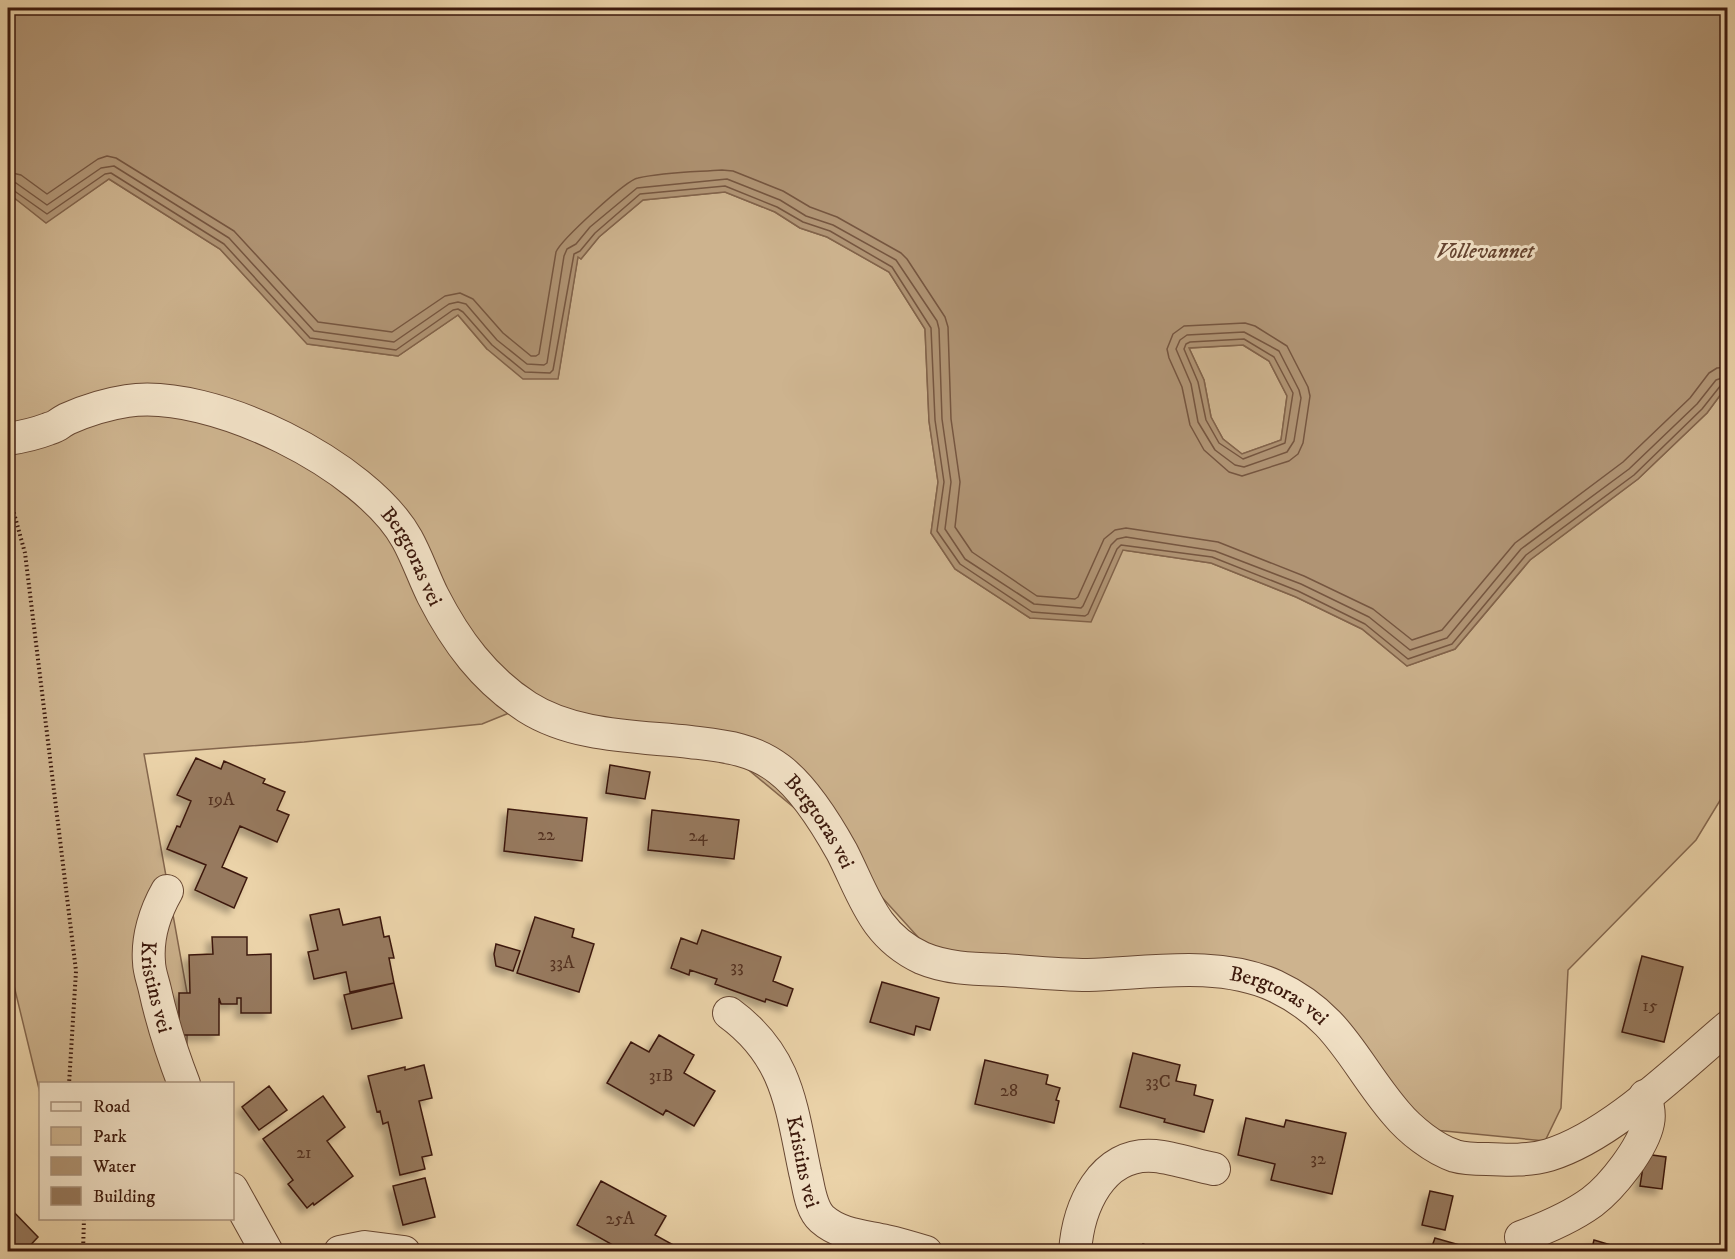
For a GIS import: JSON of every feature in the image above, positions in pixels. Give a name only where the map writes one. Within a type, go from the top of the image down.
[{"type":"street","name":"Bergtoras vei","points":[[8,452],[29,436],[52,428],[68,419],[126,401],[150,399],[173,401],[244,418],[317,457],[379,502],[406,538],[452,632],[481,670],[529,709],[557,721],[594,731],[729,746],[752,753],[776,766],[793,781],[819,816],[841,850],[865,903],[884,932],[910,952],[942,966],[974,969],[1083,975],[1174,970],[1224,972],[1272,984],[1318,1012],[1342,1038],[1397,1115],[1425,1140],[1455,1156],[1521,1160],[1550,1155],[1612,1123],[1728,1027]]},
{"type":"street","name":"Kristins vei","points":[[167,891],[151,930],[148,962],[172,1053],[184,1082]]},
{"type":"street","name":"Kristins vei","points":[[729,1013],[747,1026],[761,1041],[780,1071],[789,1096],[811,1197],[821,1218],[849,1234],[926,1251]]},
{"type":"street","points":[[1521,1237],[1570,1216],[1593,1201],[1614,1180],[1643,1140],[1648,1122],[1648,1106],[1645,1096]]},
{"type":"street","points":[[1075,1251],[1076,1230],[1086,1199],[1094,1186],[1111,1169],[1130,1158],[1154,1156],[1214,1169]]},
{"type":"street","points":[[234,1193],[267,1251]]},
{"type":"street","points":[[340,1251],[365,1247],[404,1251]]},
{"type":"path","points":[[8,452],[12,506],[25,553],[76,971],[69,1082]]},
{"type":"path","points":[[83,1251],[84,1220]]},
{"type":"green space","points":[[109,179],[220,249],[308,344],[398,356],[458,315],[487,349],[558,378],[578,256],[581,259],[599,237],[643,200],[725,192],[775,212],[800,228],[827,237],[889,272],[925,329],[929,421],[938,482],[931,533],[955,569],[1030,618],[1123,550],[1211,563],[1296,597],[1362,629],[1407,666],[1455,649],[1530,560],[1638,479],[1707,413],[1727,386],[1727,789],[1696,840],[1568,970],[1561,1108],[1545,1141],[1414,1128],[1281,989],[937,958],[821,830],[709,737],[524,707],[482,724],[304,742],[144,754],[188,998],[186,1082],[39,1082],[39,1089],[8,961],[8,193],[46,222]]},
{"type":"green space","points":[[1243,345],[1269,361],[1287,396],[1281,440],[1242,454],[1223,439],[1211,417],[1204,380],[1189,348]]},
{"type":"water","name":"Vollevannet","points":[[8,8],[1727,8],[1727,386],[1707,413],[1638,479],[1530,560],[1455,649],[1407,666],[1362,629],[1296,597],[1211,563],[1123,550],[1091,622],[1030,618],[955,569],[931,533],[938,482],[929,421],[925,329],[889,272],[827,237],[800,228],[775,212],[725,192],[643,200],[599,237],[581,259],[578,257],[558,379],[523,379],[487,349],[458,315],[398,356],[307,344],[220,249],[109,179],[46,223],[8,193]],"holes":[[[1243,345],[1269,361],[1287,396],[1281,440],[1242,454],[1223,439],[1211,417],[1204,380],[1189,348]]]},
{"type":"building","points":[[196,758],[221,769],[224,761],[265,779],[263,783],[285,792],[277,810],[289,815],[277,842],[240,826],[222,867],[247,878],[234,908],[195,890],[206,865],[167,849],[191,801],[177,795]]},
{"type":"building","points":[[610,765],[650,772],[645,799],[606,793]]},
{"type":"building","points":[[508,809],[587,818],[582,861],[504,851]]},
{"type":"building","points":[[652,810],[739,820],[734,859],[648,850]]},
{"type":"building","points":[[339,909],[343,925],[380,917],[384,937],[389,936],[394,958],[389,958],[394,983],[350,992],[346,972],[314,979],[308,952],[318,950],[310,915]]},
{"type":"building","points":[[535,917],[574,929],[572,937],[594,944],[579,992],[517,973]]},
{"type":"building","points":[[702,930],[781,957],[773,981],[793,989],[787,1006],[766,999],[765,1002],[715,984],[717,979],[690,970],[689,975],[671,968],[681,938],[697,944]]},
{"type":"building","points":[[212,937],[247,937],[247,955],[271,954],[271,1013],[241,1013],[241,998],[237,998],[237,1004],[221,1004],[219,998],[219,1035],[179,1035],[179,993],[190,993],[189,955],[213,954]]},
{"type":"building","points":[[496,944],[520,951],[513,971],[496,966],[494,954]]},
{"type":"building","points":[[1642,956],[1683,967],[1664,1042],[1622,1032]]},
{"type":"building","points":[[882,982],[939,998],[930,1030],[916,1026],[914,1035],[870,1022]]},
{"type":"building","points":[[394,983],[402,1018],[352,1029],[344,995]]},
{"type":"building","points":[[659,1035],[694,1055],[684,1073],[715,1091],[694,1126],[666,1110],[663,1115],[607,1083],[631,1042],[649,1052]]},
{"type":"building","points":[[1133,1053],[1180,1065],[1176,1081],[1196,1085],[1194,1095],[1213,1100],[1204,1132],[1164,1122],[1165,1119],[1120,1107]]},
{"type":"building","points":[[985,1060],[1048,1075],[1046,1084],[1060,1088],[1056,1100],[1059,1101],[1054,1123],[975,1104]]},
{"type":"building","points":[[424,1065],[432,1098],[419,1101],[432,1155],[422,1157],[425,1169],[400,1175],[388,1122],[383,1124],[380,1111],[377,1112],[368,1076]]},
{"type":"building","points":[[269,1086],[287,1110],[259,1130],[242,1107]]},
{"type":"building","points":[[323,1096],[345,1127],[327,1141],[353,1176],[307,1208],[288,1184],[293,1180],[263,1139]]},
{"type":"building","points":[[1246,1118],[1284,1127],[1286,1120],[1346,1133],[1332,1194],[1271,1180],[1275,1164],[1238,1155]]},
{"type":"building","points":[[1645,1154],[1666,1157],[1662,1189],[1640,1186]]},
{"type":"building","points":[[425,1178],[435,1217],[403,1225],[393,1186]]},
{"type":"building","points":[[601,1181],[666,1216],[655,1235],[679,1248],[677,1252],[611,1252],[613,1245],[577,1225]]},
{"type":"building","points":[[1430,1191],[1453,1196],[1445,1230],[1422,1225]]},
{"type":"building","points":[[8,1206],[38,1237],[24,1252],[8,1252]]},
{"type":"building","points":[[1435,1238],[1477,1250],[1476,1252],[1430,1252]]},
{"type":"building","points":[[1594,1240],[1634,1252],[1591,1252]]},
{"type":"building","points":[[1143,1244],[1164,1252],[1140,1252]]}]
